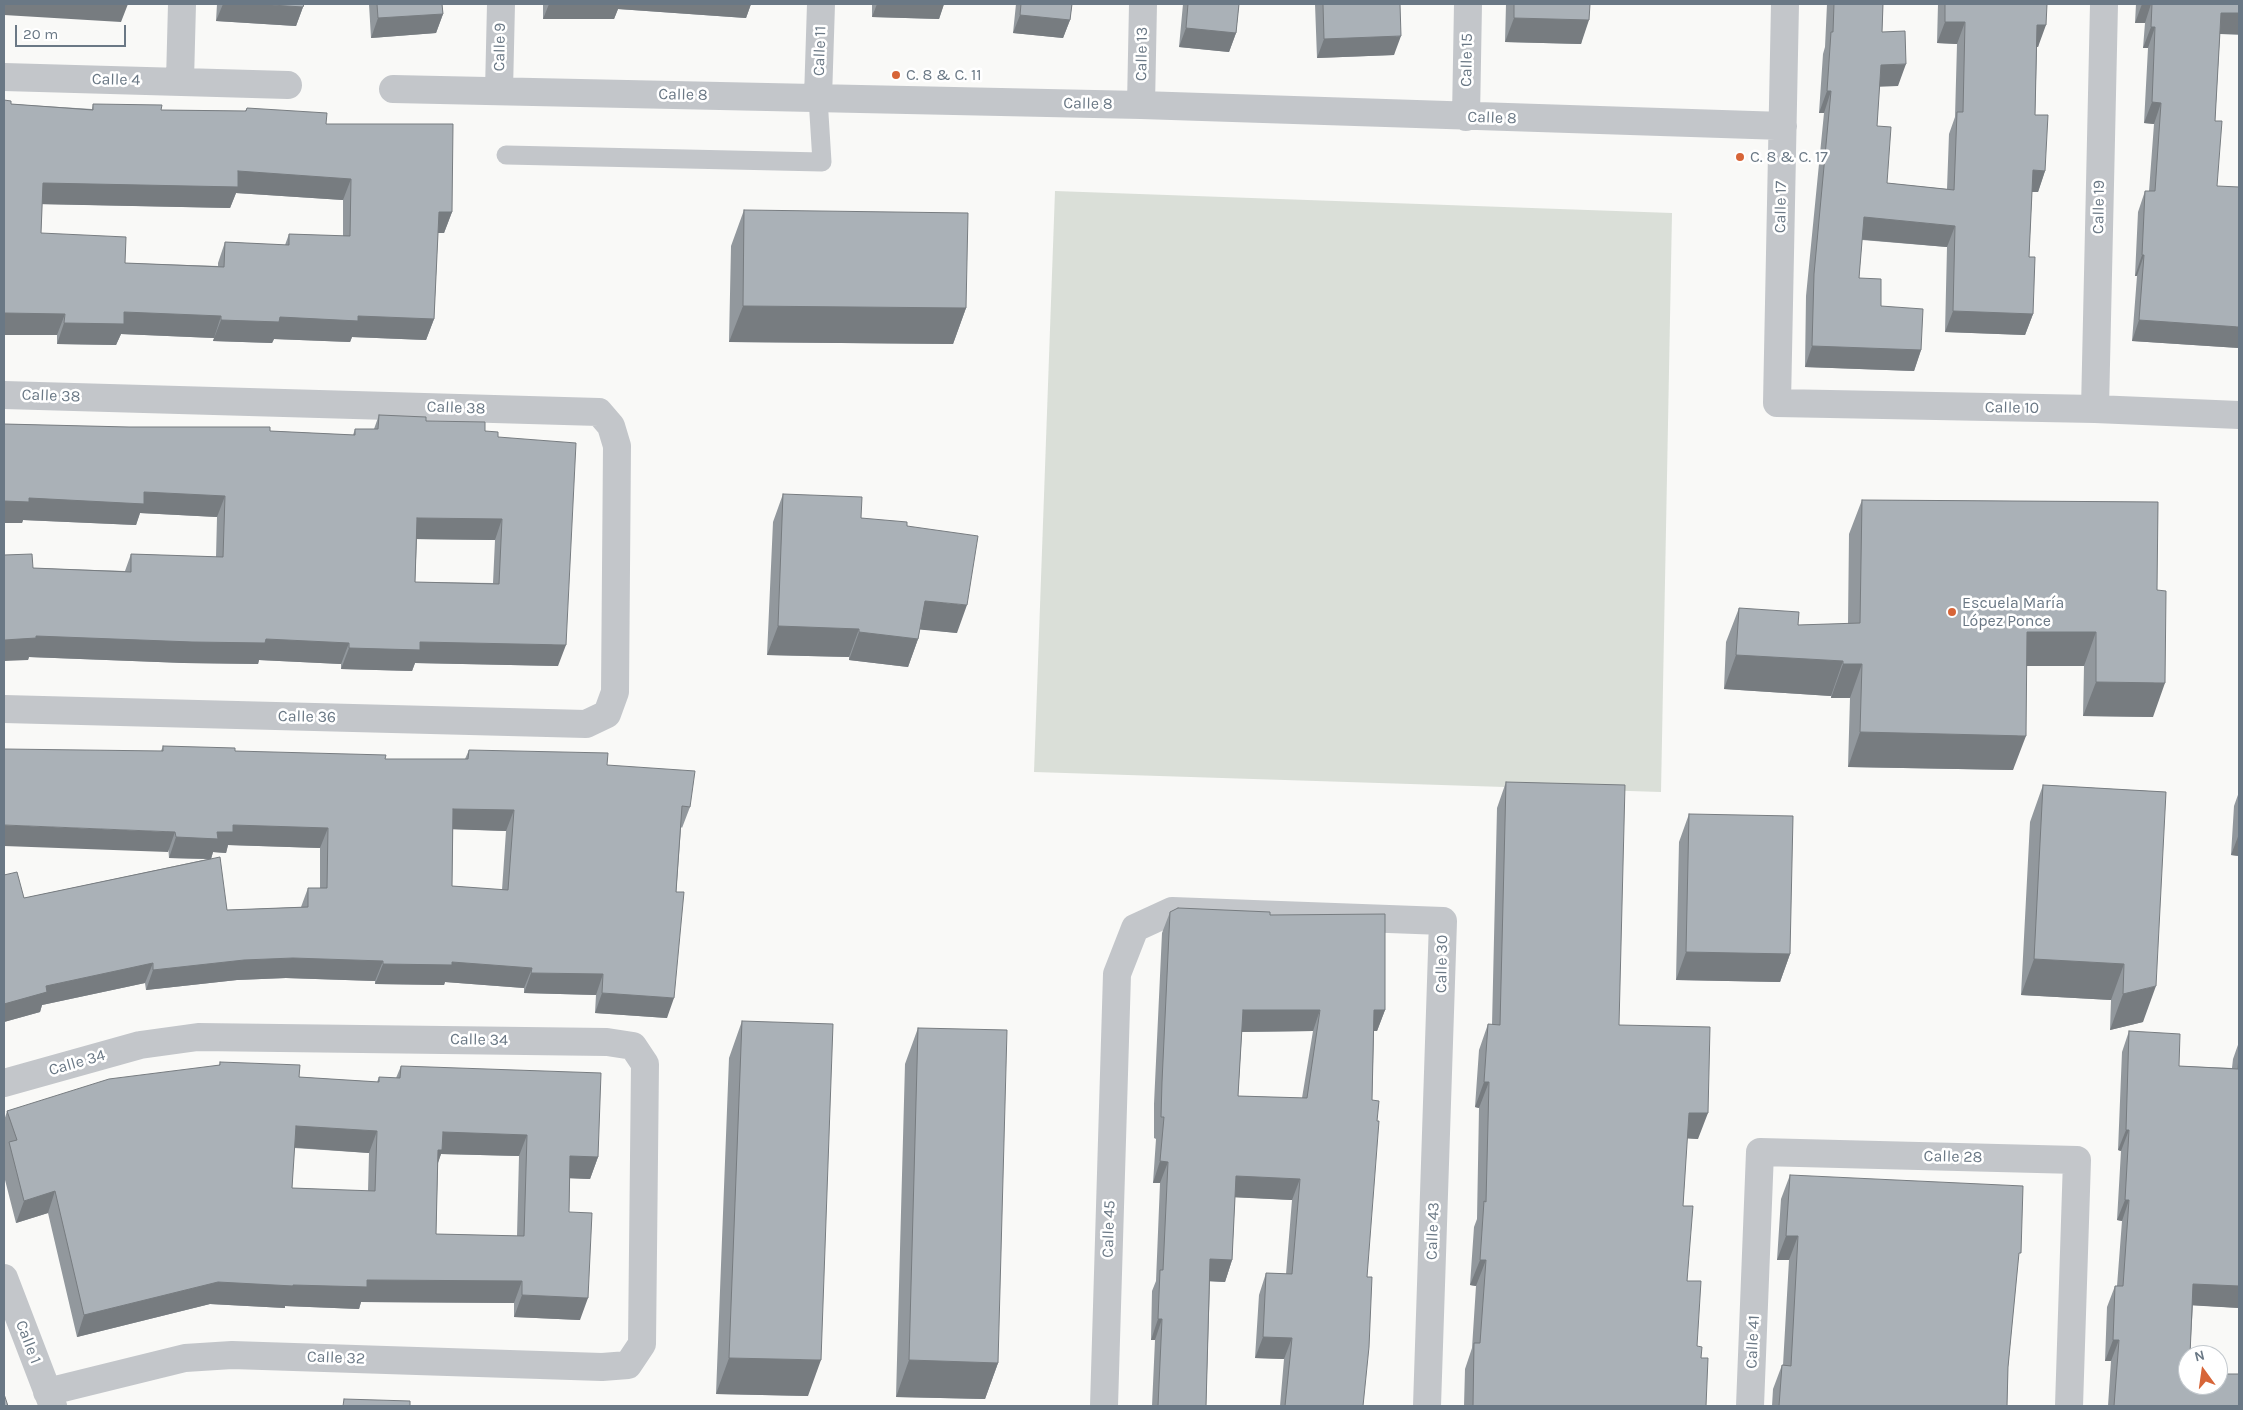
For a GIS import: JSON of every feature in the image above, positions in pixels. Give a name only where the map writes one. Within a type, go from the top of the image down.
[{"type":"street","points":[[180,81],[182,4]]},
{"type":"street","name":"Calle 9","points":[[499,91],[501,4]]},
{"type":"street","name":"Calle 11","points":[[818,98],[821,4]]},
{"type":"street","name":"Calle 13","points":[[1141,105],[1144,4]]},
{"type":"street","name":"Calle 15","points":[[1466,117],[1468,4]]},
{"type":"street","name":"Calle 17","points":[[1784,4],[1777,404],[1784,404]]},
{"type":"street","name":"Calle 19","points":[[2095,410],[2104,4]]},
{"type":"street","name":"Calle 4","points":[[4,77],[288,85]]},
{"type":"street","name":"Calle 8","points":[[393,89],[1141,105],[1782,126]]},
{"type":"street","name":"Calle 38","points":[[4,395],[599,412],[611,426],[617,446],[615,692],[608,714]]},
{"type":"street","name":"Calle 10","points":[[1784,404],[2095,410],[2239,415]]},
{"type":"street","name":"Calle 36","points":[[4,709],[586,724],[608,714]]},
{"type":"street","name":"Calle 30","points":[[1115,1052],[1117,974],[1135,928],[1172,911],[1443,921],[1440,1056]]},
{"type":"street","name":"Calle 34","points":[[4,1083],[140,1045],[198,1037],[607,1042],[633,1046],[646,1064],[642,1344],[628,1365]]},
{"type":"street","name":"Calle 45","points":[[1104,1406],[1115,1052]]},
{"type":"street","name":"Calle 43","points":[[1426,1406],[1440,1056]]},
{"type":"street","name":"Calle 28","points":[[1756,1278],[1760,1152],[2077,1160],[2069,1406]]},
{"type":"street","name":"Calle 1","points":[[4,1278],[50,1399]]},
{"type":"street","name":"Calle 41","points":[[1750,1406],[1756,1278]]},
{"type":"street","name":"Calle 32","points":[[50,1399],[185,1358],[232,1355],[602,1367],[628,1365]]},
{"type":"lane","points":[[506,155],[822,162],[818,98]]},
{"type":"shaded area","points":[[1055,191],[1672,213],[1661,792],[1034,772]]},
{"type":"building","points":[[256,4],[304,4],[303,7]]},
{"type":"building","points":[[377,4],[442,4],[443,14],[378,18]]},
{"type":"building","points":[[1021,4],[1072,4],[1070,20],[1020,15]]},
{"type":"building","points":[[1188,4],[1239,4],[1236,33],[1186,28]]},
{"type":"building","points":[[1323,4],[1400,4],[1401,36],[1324,39]]},
{"type":"building","points":[[1514,4],[1590,4],[1589,20],[1514,18]]},
{"type":"building","points":[[1834,4],[1883,4],[1882,32],[1905,31],[1906,64],[1881,65],[1877,126],[1891,127],[1887,183],[1954,190],[1957,112],[1963,112],[1965,22],[1945,22],[1945,4],[2047,4],[2046,25],[2037,25],[2035,115],[2048,115],[2045,171],[2033,170],[2029,257],[2035,257],[2033,314],[1953,311],[1955,226],[1864,217],[1859,278],[1881,279],[1881,306],[1923,309],[1921,350],[1812,346],[1814,274],[1831,91],[1827,91]]},
{"type":"building","points":[[2152,4],[2239,4],[2239,13],[2221,13],[2215,121],[2222,121],[2217,186],[2239,187],[2239,327],[2139,320],[2144,255],[2142,255],[2145,191],[2155,191],[2161,103],[2152,102],[2155,27],[2151,27]]},
{"type":"building","points":[[4,100],[11,101],[11,104],[93,110],[93,104],[162,105],[161,110],[246,111],[247,108],[327,113],[326,124],[453,124],[452,212],[439,212],[434,319],[358,316],[358,321],[280,317],[279,322],[221,320],[221,316],[124,312],[124,324],[64,323],[65,314],[4,313]],"holes":[[[238,171],[351,179],[350,236],[289,234],[289,245],[225,242],[224,267],[125,263],[126,237],[41,233],[43,183],[238,187]]]},
{"type":"building","points":[[744,210],[968,213],[966,308],[743,306]]},
{"type":"building","points":[[379,415],[426,417],[426,421],[485,422],[485,431],[498,432],[498,437],[576,443],[566,645],[420,642],[420,650],[349,648],[349,643],[266,639],[265,643],[36,636],[36,638],[4,640],[4,555],[32,554],[33,568],[131,572],[131,554],[223,557],[225,496],[144,492],[144,504],[29,498],[29,502],[4,501],[4,424],[129,427],[270,427],[270,431],[355,435],[355,429],[378,429]],"holes":[[[417,518],[502,519],[499,584],[415,582]]]},
{"type":"building","points":[[783,494],[862,497],[861,518],[907,522],[907,526],[978,536],[967,605],[925,601],[918,639],[859,632],[859,629],[778,626]]},
{"type":"building","points":[[1862,500],[2158,502],[2157,590],[2166,591],[2165,683],[2096,682],[2096,632],[2027,632],[2026,736],[1860,732],[1862,664],[1843,664],[1843,661],[1736,655],[1739,608],[1799,612],[1798,625],[1860,623]]},
{"type":"building","points":[[163,746],[235,748],[235,751],[386,755],[385,759],[468,759],[469,750],[608,753],[607,765],[695,771],[690,807],[682,806],[676,892],[684,892],[674,998],[602,993],[603,974],[531,973],[532,968],[452,962],[452,965],[383,964],[383,961],[293,958],[244,960],[153,970],[153,963],[46,986],[47,992],[4,1004],[4,875],[17,872],[24,898],[220,857],[227,910],[308,907],[308,888],[327,888],[328,828],[233,825],[233,832],[217,832],[218,839],[176,837],[175,832],[4,825],[4,749],[163,751]],"holes":[[[453,809],[514,810],[508,890],[452,886]]]},
{"type":"building","points":[[1506,782],[1625,785],[1619,1025],[1710,1027],[1708,1113],[1689,1113],[1683,1206],[1693,1206],[1687,1281],[1701,1281],[1697,1346],[1702,1347],[1701,1358],[1708,1358],[1706,1406],[1473,1406],[1474,1343],[1480,1343],[1486,1260],[1480,1260],[1484,1201],[1486,1202],[1489,1082],[1484,1082],[1488,1024],[1500,1025]]},
{"type":"building","points":[[2043,785],[2166,792],[2156,986],[2123,994],[2124,964],[2034,959]]},
{"type":"building","points":[[1689,814],[1793,816],[1790,954],[1686,952]]},
{"type":"building","points":[[1178,908],[1270,912],[1270,915],[1385,914],[1385,1010],[1374,1010],[1372,1100],[1379,1101],[1377,1121],[1379,1121],[1367,1277],[1372,1277],[1369,1347],[1363,1406],[1285,1406],[1292,1338],[1263,1337],[1266,1273],[1292,1274],[1300,1179],[1236,1176],[1232,1260],[1210,1259],[1206,1406],[1158,1406],[1162,1319],[1158,1319],[1160,1270],[1163,1270],[1168,1162],[1160,1161],[1164,1117],[1161,1117],[1162,1082],[1170,912]],"holes":[[[1243,1010],[1320,1010],[1307,1098],[1238,1096]]]},
{"type":"building","points":[[742,1021],[833,1024],[821,1360],[729,1358]]},
{"type":"building","points":[[918,1028],[1007,1030],[998,1363],[909,1360]]},
{"type":"building","points":[[2129,1031],[2180,1034],[2179,1066],[2238,1069],[2239,1055],[2239,1286],[2193,1284],[2190,1345],[2178,1345],[2178,1395],[2228,1395],[2228,1374],[2239,1374],[2239,1406],[2114,1406],[2119,1340],[2113,1340],[2115,1286],[2123,1286],[2129,1200],[2125,1200],[2129,1130],[2126,1130]]},
{"type":"building","points":[[220,1062],[300,1065],[299,1077],[379,1082],[379,1077],[400,1078],[401,1066],[601,1073],[598,1157],[570,1156],[569,1212],[592,1213],[588,1298],[522,1295],[522,1281],[367,1280],[367,1287],[218,1282],[84,1315],[55,1191],[24,1201],[9,1142],[17,1140],[7,1111],[109,1079],[220,1065]],"holes":[[[296,1126],[377,1131],[375,1191],[292,1188]],[[443,1132],[527,1135],[524,1236],[436,1234],[438,1150],[442,1150]]]},
{"type":"building","points":[[1790,1175],[2023,1186],[2021,1253],[2019,1253],[2008,1367],[2007,1406],[1779,1406],[1782,1365],[1791,1366],[1798,1236],[1786,1236]]},
{"type":"building","points":[[4,1394],[8,1406],[4,1406]]},
{"type":"building","points":[[344,1399],[410,1401],[410,1406],[343,1406]]},
{"type":"place","name":"C. 8 & C. 11","points":[[896,75]]},
{"type":"place","name":"C. 8 & C. 17","points":[[1740,157]]},
{"type":"place","name":"Escuela María López Ponce","points":[[1952,612]]}]
